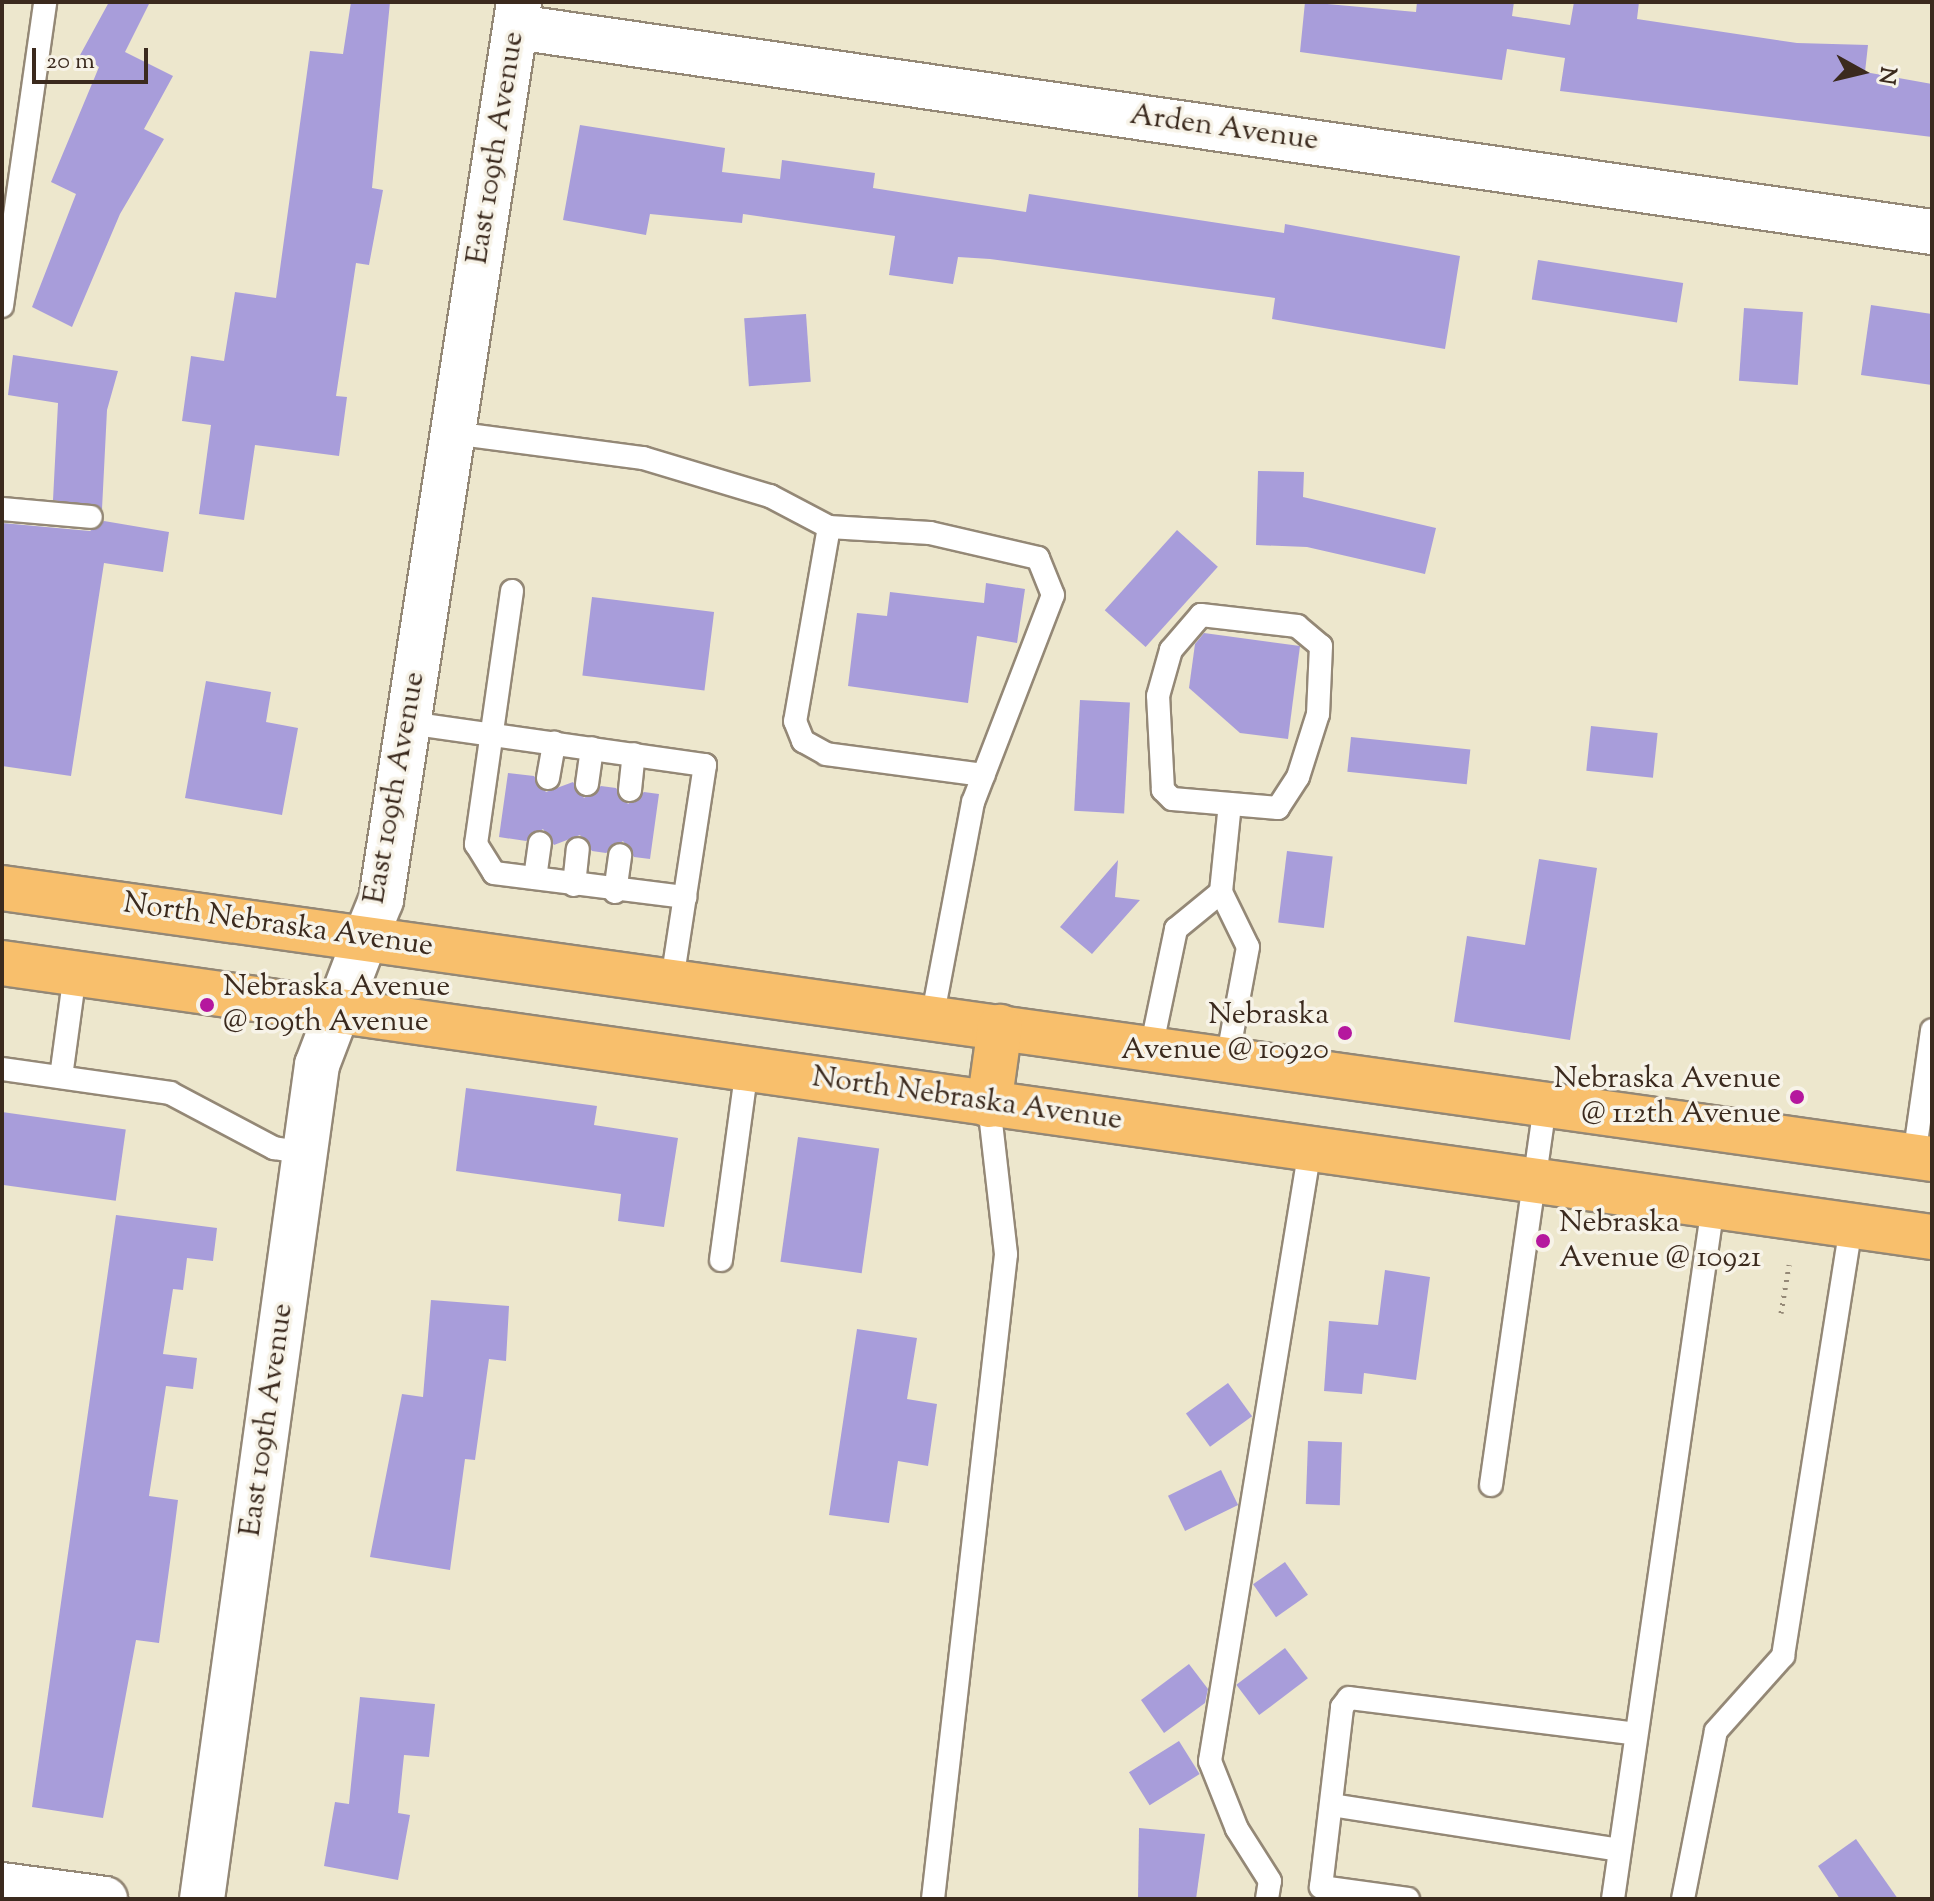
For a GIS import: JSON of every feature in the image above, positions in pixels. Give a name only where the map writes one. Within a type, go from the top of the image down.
[{"type":"main road","name":"North Nebraska Avenue","points":[[2,888],[1923,1158]]},
{"type":"main road","name":"North Nebraska Avenue","points":[[2,963],[1932,1237]]},
{"type":"main road","points":[[989,1105],[1000,1027]]},
{"type":"street","name":"Arden Avenue","points":[[517,15],[1932,232]]},
{"type":"street","name":"East 109th Avenue","points":[[202,1899],[317,1065],[381,900],[517,15]]},
{"type":"street","points":[[2,1885],[105,1899]]},
{"type":"lane","points":[[2,306],[45,2]]},
{"type":"lane","points":[[453,433],[643,458],[770,496],[829,527],[930,533],[1038,558],[1053,595],[984,775],[932,1018]]},
{"type":"lane","points":[[2,509],[91,517]]},
{"type":"lane","points":[[829,527],[795,721],[803,741],[826,754],[984,775]]},
{"type":"lane","points":[[512,591],[476,844],[494,873],[615,892],[685,897]]},
{"type":"lane","points":[[1201,615],[1297,626],[1321,646],[1318,714],[1298,777],[1278,808],[1230,804],[1172,799],[1163,790],[1158,696],[1171,650],[1201,615]]},
{"type":"lane","points":[[409,723],[705,765],[672,981]]},
{"type":"lane","points":[[548,778],[554,743]]},
{"type":"lane","points":[[587,784],[592,748]]},
{"type":"lane","points":[[630,790],[634,754]]},
{"type":"lane","points":[[1227,1060],[1248,947],[1221,892],[1230,804]]},
{"type":"lane","points":[[535,878],[540,843]]},
{"type":"lane","points":[[574,885],[578,849]]},
{"type":"lane","points":[[615,892],[620,855]]},
{"type":"lane","points":[[1151,1049],[1176,929],[1221,892]]},
{"type":"lane","points":[[61,1077],[75,974]]},
{"type":"lane","points":[[1923,1158],[1932,1030]]},
{"type":"lane","points":[[721,1260],[747,1068]]},
{"type":"lane","points":[[2,1069],[170,1093],[274,1148],[305,1153]]},
{"type":"lane","points":[[933,1899],[1006,1254],[989,1105]]},
{"type":"lane","points":[[1491,1485],[1545,1106]]},
{"type":"lane","points":[[1267,1899],[1270,1881],[1237,1829],[1210,1761],[1310,1149]]},
{"type":"lane","points":[[1613,1899],[1713,1206]]},
{"type":"lane","points":[[1683,1899],[1716,1731],[1783,1656],[1851,1225]]},
{"type":"lane","points":[[1408,1899],[1321,1887],[1349,1698],[1636,1734]]},
{"type":"lane","points":[[1332,1805],[1619,1850]]},
{"type":"path","points":[[1781,1313],[1789,1265]]},
{"type":"building","points":[[109,2],[150,2],[125,52],[173,76],[144,129],[164,139],[120,214],[72,327],[32,307],[76,194],[51,182],[99,67],[79,57]]},
{"type":"building","points":[[351,2],[390,2],[372,188],[383,190],[369,265],[356,263],[336,396],[347,397],[339,456],[255,445],[244,520],[199,514],[211,425],[182,421],[191,356],[224,361],[235,292],[276,298],[310,51],[343,54]]},
{"type":"building","points":[[1305,2],[1416,12],[1417,2],[1514,2],[1512,16],[1570,25],[1574,2],[1639,2],[1637,19],[1797,43],[1868,45],[1865,72],[1932,84],[1932,137],[1560,91],[1565,58],[1507,49],[1502,80],[1300,52]]},
{"type":"building","points":[[580,125],[725,148],[722,172],[780,179],[782,160],[875,173],[873,188],[1026,212],[1029,194],[1284,233],[1285,224],[1460,256],[1445,349],[1272,319],[1275,298],[990,259],[958,257],[953,284],[889,275],[895,236],[743,214],[742,223],[650,214],[646,235],[563,220]]},
{"type":"building","points":[[1538,260],[1683,283],[1677,323],[1532,300]]},
{"type":"building","points":[[1871,305],[1932,314],[1932,385],[1861,375]]},
{"type":"building","points":[[1744,308],[1803,312],[1798,385],[1739,381]]},
{"type":"building","points":[[806,314],[811,382],[749,386],[744,318]]},
{"type":"building","points":[[13,355],[118,371],[107,410],[102,509],[53,500],[58,403],[8,395]]},
{"type":"building","points":[[1258,471],[1304,472],[1303,497],[1436,528],[1425,574],[1307,547],[1256,545]]},
{"type":"building","points":[[104,521],[169,532],[163,572],[104,563],[71,776],[2,766],[2,523],[90,531]]},
{"type":"building","points":[[1177,530],[1218,567],[1146,647],[1105,610]]},
{"type":"building","points":[[986,583],[1025,589],[1017,643],[977,636],[968,703],[848,686],[857,613],[887,616],[890,592],[984,603]]},
{"type":"building","points":[[592,597],[714,612],[704,690],[582,675]]},
{"type":"building","points":[[1204,633],[1300,646],[1288,739],[1240,733],[1189,688],[1195,644]]},
{"type":"building","points":[[206,681],[271,692],[266,722],[298,728],[282,815],[185,798]]},
{"type":"building","points":[[1080,700],[1130,703],[1124,813],[1074,811]]},
{"type":"building","points":[[1591,726],[1658,733],[1653,778],[1586,771]]},
{"type":"building","points":[[1351,737],[1470,750],[1467,784],[1347,772]]},
{"type":"building","points":[[508,773],[534,776],[546,792],[573,782],[584,798],[601,786],[616,788],[628,804],[644,792],[659,794],[650,859],[634,857],[623,841],[606,853],[592,851],[580,835],[554,845],[543,829],[526,841],[499,837]]},
{"type":"building","points":[[1287,851],[1333,857],[1324,928],[1278,922]]},
{"type":"building","points":[[1539,859],[1597,868],[1570,1040],[1454,1022],[1467,936],[1525,945]]},
{"type":"building","points":[[1118,860],[1115,897],[1140,900],[1092,954],[1060,927]]},
{"type":"building","points":[[466,1088],[597,1106],[594,1125],[678,1138],[664,1227],[618,1221],[621,1194],[456,1171]]},
{"type":"building","points":[[2,1112],[126,1129],[116,1201],[2,1185]]},
{"type":"building","points":[[798,1137],[879,1148],[862,1273],[780,1262]]},
{"type":"building","points":[[116,1215],[217,1228],[213,1261],[187,1258],[183,1290],[173,1289],[163,1354],[197,1358],[193,1389],[166,1386],[149,1496],[178,1500],[159,1643],[136,1640],[103,1818],[32,1807]]},
{"type":"building","points":[[1385,1270],[1430,1277],[1416,1380],[1364,1373],[1362,1394],[1324,1391],[1329,1321],[1378,1325]]},
{"type":"building","points":[[431,1300],[509,1306],[506,1361],[489,1359],[475,1460],[465,1459],[450,1570],[370,1557],[402,1394],[423,1397]]},
{"type":"building","points":[[857,1329],[917,1338],[907,1399],[937,1404],[928,1466],[898,1461],[889,1523],[829,1515]]},
{"type":"building","points":[[1228,1383],[1252,1416],[1210,1447],[1186,1414]]},
{"type":"building","points":[[1308,1441],[1342,1442],[1340,1505],[1306,1504]]},
{"type":"building","points":[[1221,1470],[1238,1505],[1185,1531],[1168,1496]]},
{"type":"building","points":[[1285,1562],[1308,1595],[1276,1617],[1253,1584]]},
{"type":"building","points":[[1285,1648],[1308,1678],[1259,1715],[1236,1685]]},
{"type":"building","points":[[1189,1664],[1208,1689],[1205,1703],[1164,1733],[1141,1700]]},
{"type":"building","points":[[360,1697],[435,1704],[429,1757],[404,1755],[398,1813],[410,1815],[398,1880],[324,1866],[335,1802],[349,1804]]},
{"type":"building","points":[[1179,1741],[1200,1774],[1150,1805],[1129,1772]]},
{"type":"building","points":[[1139,1828],[1205,1834],[1196,1899],[1138,1899]]},
{"type":"building","points":[[1856,1839],[1898,1899],[1840,1899],[1818,1866]]},
{"type":"place","name":"Nebraska Avenue @ 109th Avenue","points":[[207,1005]]},
{"type":"place","name":"Nebraska Avenue @ 10920","points":[[1345,1033]]},
{"type":"place","name":"Nebraska Avenue @ 112th Avenue","points":[[1797,1097]]},
{"type":"place","name":"Nebraska Avenue @ 10921","points":[[1543,1241]]}]
